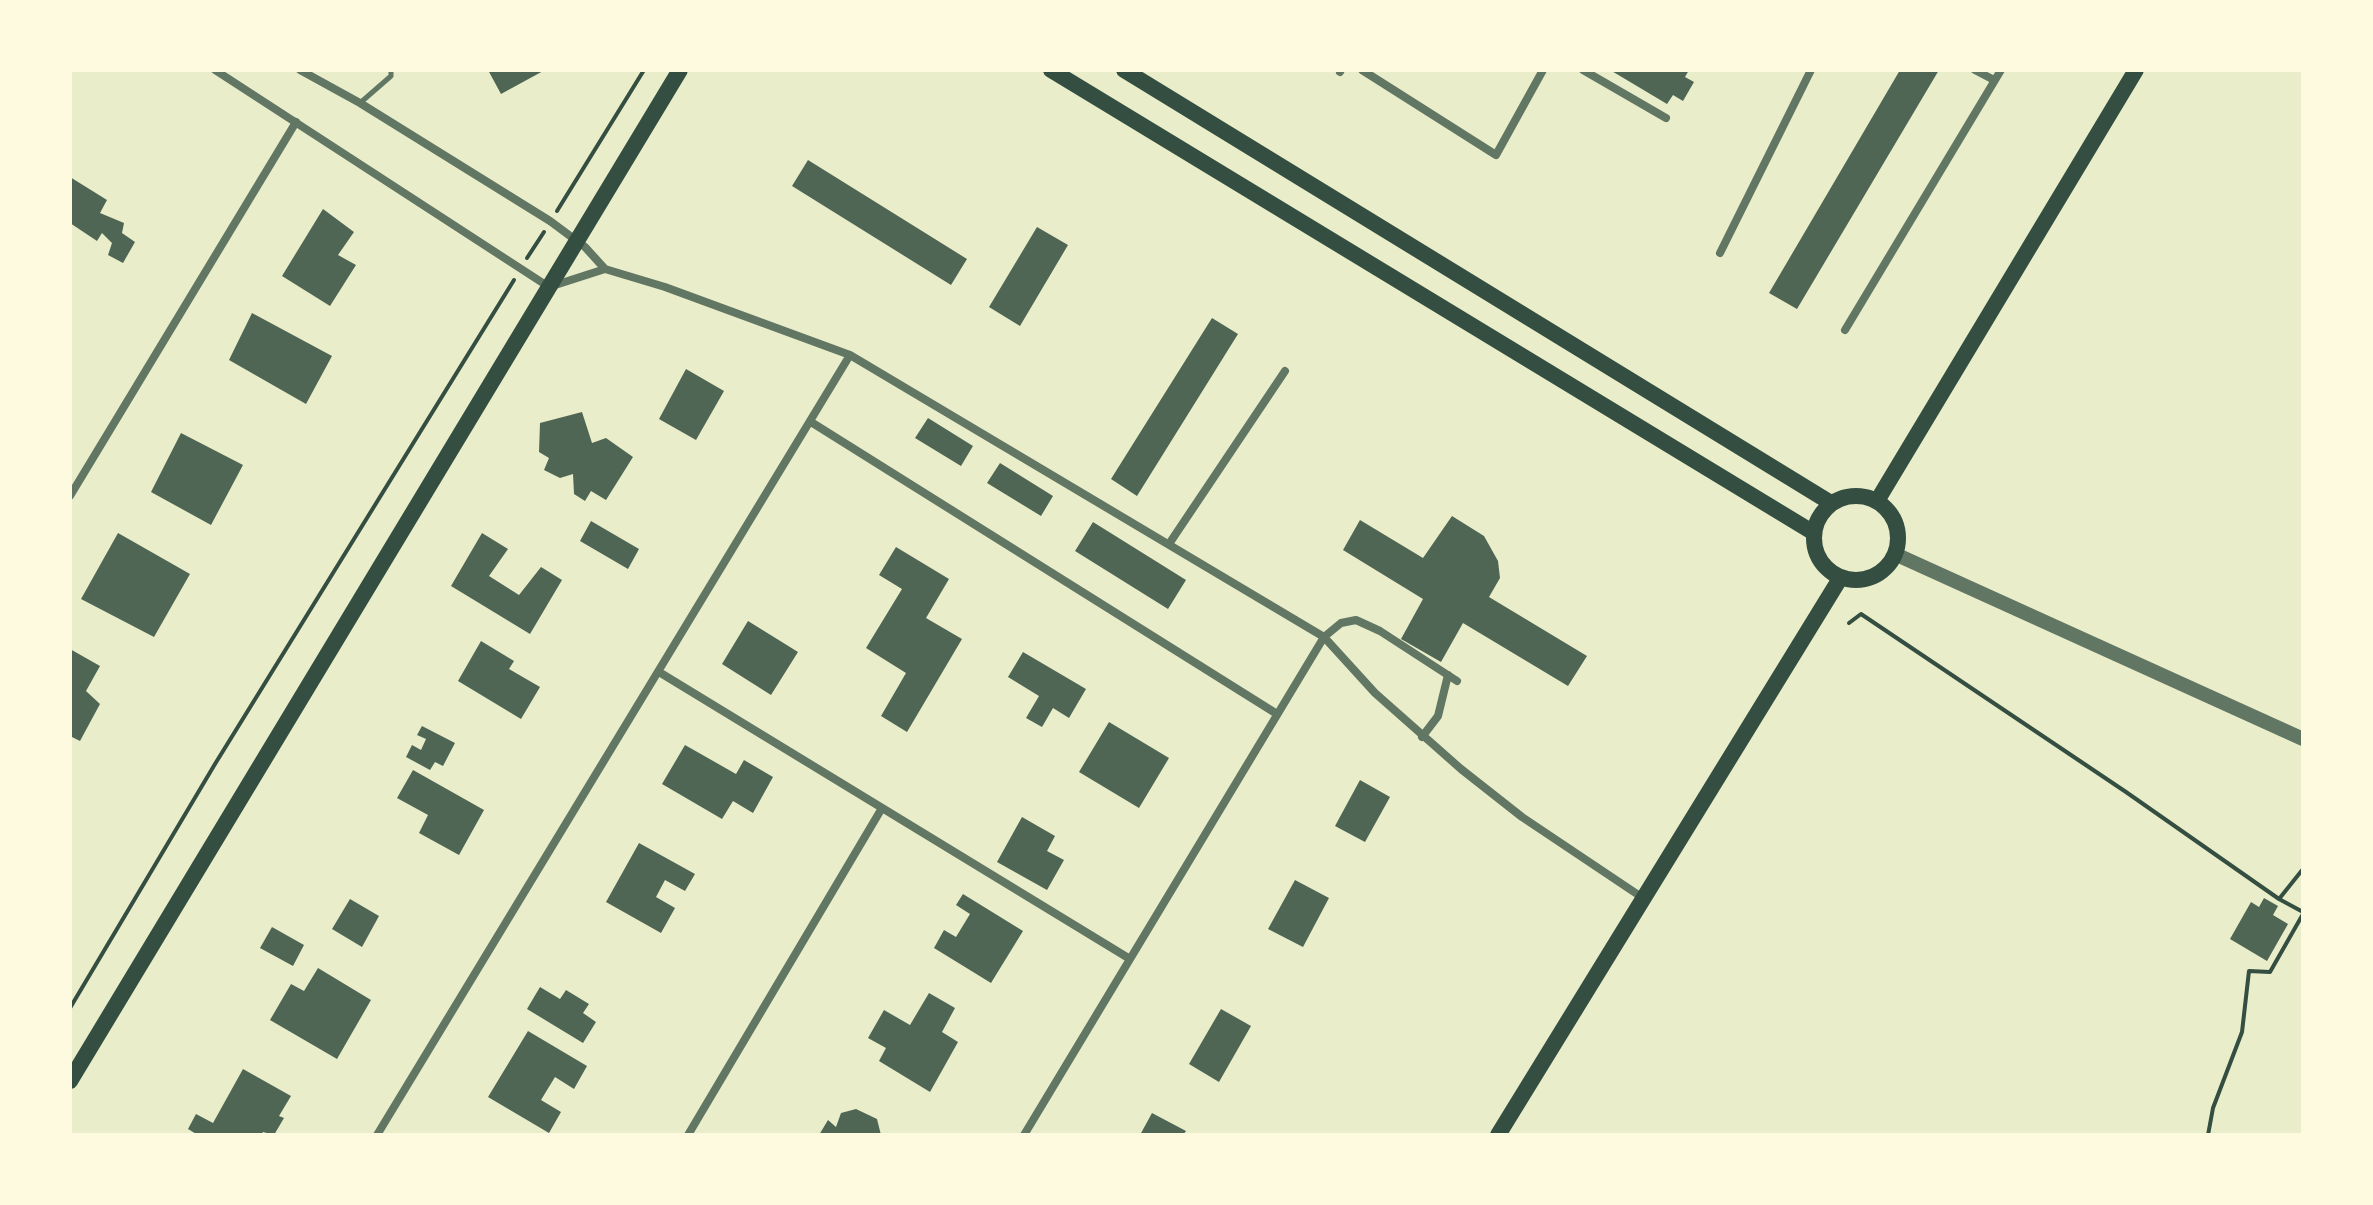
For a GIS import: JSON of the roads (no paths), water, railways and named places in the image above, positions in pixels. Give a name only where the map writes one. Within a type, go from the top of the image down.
[{"type":"main road","points":[[70,1081],[75,1061],[578,242],[680,70]]},
{"type":"main road","points":[[1051,70],[1814,533]]},
{"type":"main road","points":[[1124,70],[1831,503]]},
{"type":"main road","points":[[1877,501],[2136,70]]},
{"type":"main road","points":[[1864,496],[1889,510],[1897,526],[1898,540],[1895,554],[1884,570],[1868,578],[1841,577],[1823,563],[1815,549],[1814,533],[1819,517],[1831,503],[1845,497],[1864,496]]},
{"type":"main road","points":[[1498,1135],[1841,577]]},
{"type":"street","points":[[215,70],[549,287],[605,269]]},
{"type":"street","points":[[300,70],[360,103],[550,221],[578,242],[605,269],[665,287],[850,355],[1324,637],[1375,693],[1422,737],[1522,817],[1644,898]]},
{"type":"street","points":[[1362,70],[1496,155],[1543,70]]},
{"type":"street","points":[[1583,70],[1666,118]]},
{"type":"street","points":[[1720,253],[1812,70]]},
{"type":"street","points":[[1975,70],[1994,80]]},
{"type":"street","points":[[1845,330],[2001,70]]},
{"type":"street","points":[[70,496],[296,122]]},
{"type":"street","points":[[377,1135],[850,355]]},
{"type":"street","points":[[1169,544],[1285,371]]},
{"type":"street","points":[[811,422],[1277,714]]},
{"type":"street","points":[[1895,554],[2303,739]]},
{"type":"street","points":[[1024,1135],[1324,637],[1341,623],[1356,620],[1380,631],[1457,681]]},
{"type":"street","points":[[659,672],[1130,959]]},
{"type":"street","points":[[1422,737],[1438,716],[1448,675]]},
{"type":"street","points":[[688,1135],[882,808]]},
{"type":"lane","points":[[360,103],[391,76],[391,70]]}]
